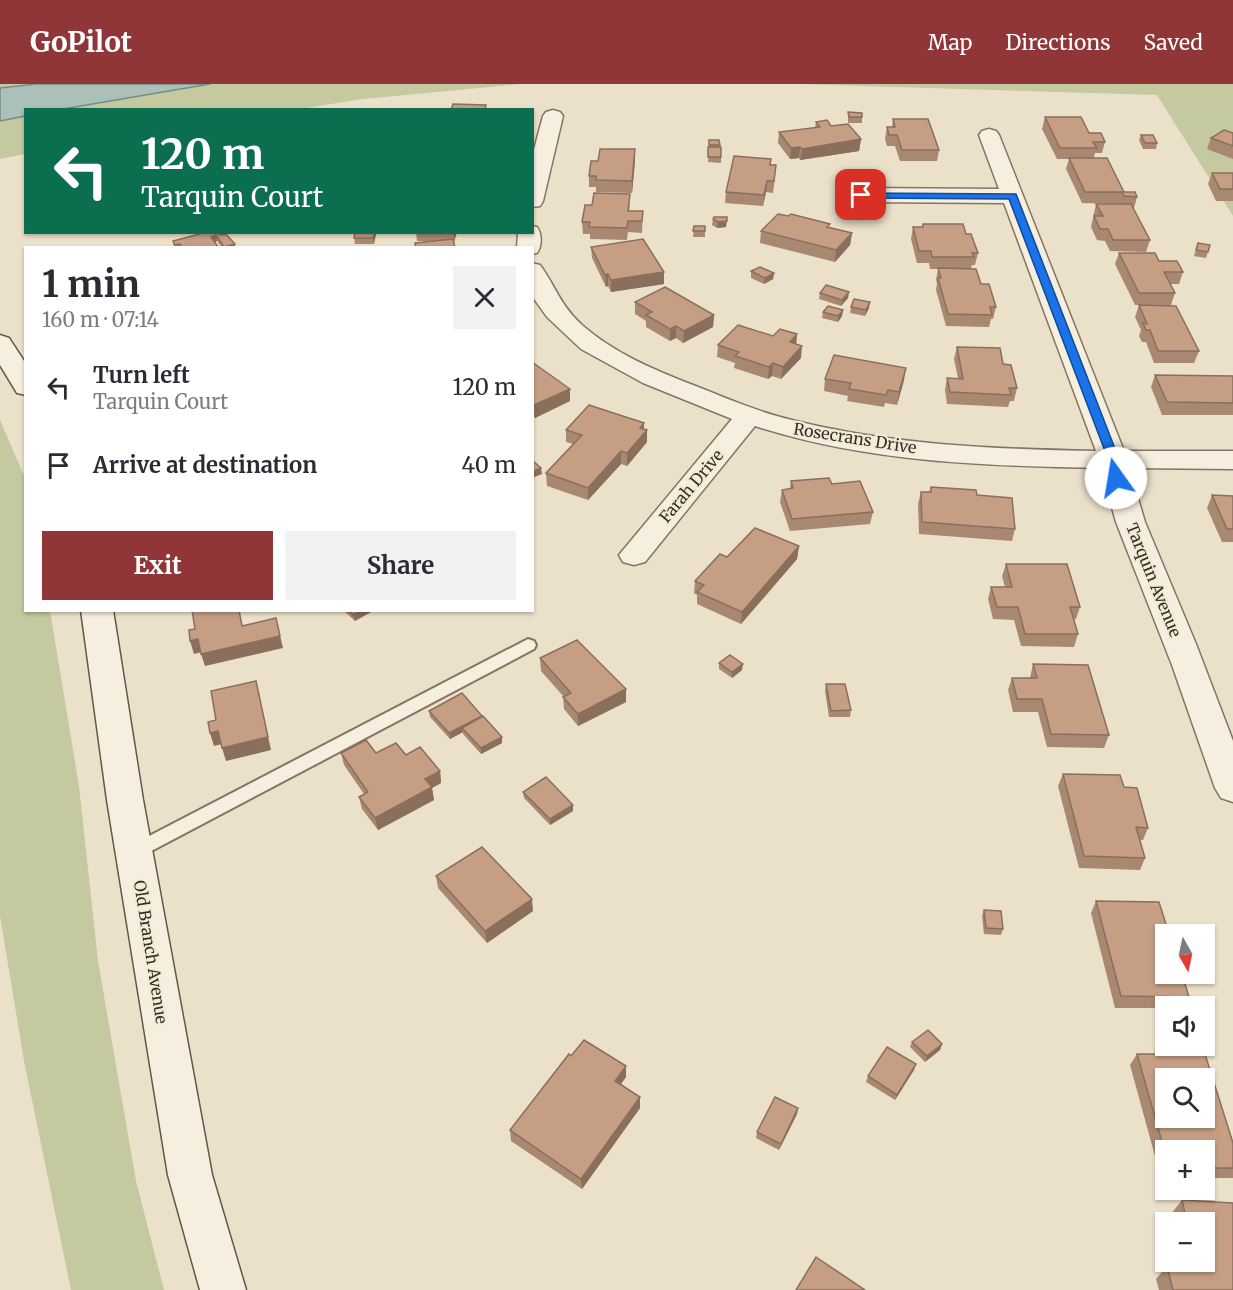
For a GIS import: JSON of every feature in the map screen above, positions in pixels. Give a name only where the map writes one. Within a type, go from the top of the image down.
[{"type":"street","points":[[534,193],[553,116]]},
{"type":"street","name":"Tarquin Avenue","points":[[989,135],[1113,459],[1116,478],[1131,523],[1233,788]]},
{"type":"street","points":[[861,195],[1012,196]]},
{"type":"street","name":"Rosecrans Drive","points":[[534,275],[543,295],[558,317],[588,343],[633,370],[749,416],[820,434],[903,447],[978,454],[1113,459],[1233,460]]},
{"type":"street","points":[[0,343],[24,384]]},
{"type":"street","name":"Farah Drive","points":[[634,555],[749,416]]},
{"type":"street","name":"Old Branch Avenue","points":[[97,612],[134,852],[190,1175],[223,1290]]},
{"type":"lane","points":[[134,852],[528,645]]},
{"type":"green space","points":[[0,84],[521,84],[363,99],[306,108],[24,108],[24,154],[0,159]]},
{"type":"green space","points":[[797,84],[1233,84],[1233,216],[1157,95]]},
{"type":"green space","points":[[0,420],[24,476],[24,612],[50,612],[79,786],[98,961],[136,1181],[164,1290],[71,1290],[24,1061],[0,916]]},
{"type":"water","points":[[36,84],[210,84],[69,108],[24,108],[24,116],[0,121],[0,88]]},
{"type":"building","points":[[453,104],[486,105],[485,108],[452,108]]},
{"type":"building","points":[[848,112],[862,113],[862,117],[849,117]]},
{"type":"building","points":[[1045,117],[1081,117],[1089,133],[1101,133],[1105,142],[1093,142],[1097,148],[1060,148]]},
{"type":"building","points":[[893,119],[928,119],[939,150],[902,150],[897,135],[889,135],[887,127],[895,127]]},
{"type":"building","points":[[827,120],[831,126],[848,124],[861,139],[802,149],[800,147],[791,148],[779,132],[820,127],[816,122]]},
{"type":"building","points":[[1224,130],[1233,133],[1233,146],[1211,138]]},
{"type":"building","points":[[1141,135],[1153,135],[1157,143],[1145,143]]},
{"type":"building","points":[[709,140],[719,140],[720,145],[709,145]]},
{"type":"building","points":[[708,147],[721,147],[721,157],[708,157]]},
{"type":"building","points":[[600,149],[635,149],[632,181],[596,180],[596,176],[589,176],[591,161],[598,161]]},
{"type":"building","points":[[734,156],[771,159],[770,165],[776,165],[774,181],[767,181],[764,195],[726,192]]},
{"type":"building","points":[[1069,158],[1107,158],[1124,192],[1135,192],[1137,197],[1124,196],[1122,192],[1085,192]]},
{"type":"building","points":[[1212,173],[1233,173],[1233,189],[1220,189]]},
{"type":"building","points":[[594,193],[630,194],[628,211],[643,211],[642,221],[628,221],[627,228],[589,227],[590,222],[582,222],[585,205],[592,205]]},
{"type":"building","points":[[1096,204],[1131,204],[1150,240],[1113,240],[1108,229],[1100,229],[1094,216],[1103,216]]},
{"type":"building","points":[[778,214],[788,216],[791,214],[830,224],[827,227],[852,233],[836,250],[761,231]]},
{"type":"building","points":[[714,217],[727,217],[727,221],[718,222],[713,219]]},
{"type":"building","points":[[923,224],[963,224],[966,234],[971,234],[978,253],[972,253],[974,257],[932,257],[931,251],[919,251],[913,227],[923,227]]},
{"type":"building","points":[[694,226],[705,226],[705,231],[693,231]]},
{"type":"building","points":[[199,234],[226,234],[235,244],[223,246],[216,235],[211,237],[218,246],[181,246],[180,244],[175,245],[173,241]]},
{"type":"building","points":[[355,234],[374,234],[373,238],[354,238]]},
{"type":"building","points":[[453,239],[455,246],[416,246],[415,243]]},
{"type":"building","points":[[643,239],[664,272],[611,280],[608,274],[605,275],[591,247]]},
{"type":"building","points":[[1198,243],[1210,245],[1208,252],[1196,250]]},
{"type":"building","points":[[1119,253],[1155,253],[1159,261],[1177,261],[1183,272],[1164,272],[1175,293],[1139,293]]},
{"type":"building","points":[[760,267],[774,273],[765,278],[751,271]]},
{"type":"building","points":[[938,268],[976,269],[981,284],[989,284],[996,307],[990,307],[992,315],[948,314],[938,278],[941,278]]},
{"type":"building","points":[[826,285],[849,292],[842,300],[820,293]]},
{"type":"building","points":[[665,287],[714,315],[684,331],[676,326],[670,329],[646,315],[652,312],[635,302]]},
{"type":"building","points":[[854,299],[870,302],[866,310],[851,307]]},
{"type":"building","points":[[1139,305],[1176,306],[1199,351],[1158,351],[1150,330],[1146,330],[1143,323],[1147,324]]},
{"type":"building","points":[[828,306],[843,310],[838,316],[823,312]]},
{"type":"building","points":[[738,325],[773,336],[780,329],[797,334],[790,342],[802,346],[783,367],[773,363],[769,367],[735,356],[739,352],[718,345]]},
{"type":"building","points":[[957,347],[1000,348],[1003,364],[1011,365],[1017,388],[1009,388],[1011,395],[950,392],[947,378],[963,379]]},
{"type":"building","points":[[834,355],[906,368],[899,392],[888,390],[886,395],[849,389],[851,383],[825,379]]},
{"type":"building","points":[[534,363],[570,389],[534,405]]},
{"type":"building","points":[[1155,375],[1233,376],[1233,403],[1167,402]]},
{"type":"building","points":[[589,405],[644,423],[640,428],[647,430],[627,453],[621,451],[588,488],[546,473],[582,435],[566,430]]},
{"type":"building","points":[[534,462],[541,468],[534,471]]},
{"type":"building","points":[[829,478],[832,484],[860,481],[873,512],[792,519],[782,490],[793,488],[791,481]]},
{"type":"building","points":[[931,487],[976,490],[977,495],[1012,498],[1015,529],[922,522],[921,492],[931,492]]},
{"type":"building","points":[[1212,495],[1233,496],[1233,529],[1227,529]]},
{"type":"building","points":[[755,528],[799,546],[742,612],[697,592],[704,585],[695,581],[720,554],[727,557]]},
{"type":"building","points":[[1006,564],[1067,564],[1080,607],[1070,607],[1078,634],[1025,634],[1018,607],[997,607],[991,587],[1012,587]]},
{"type":"building","points":[[192,612],[239,612],[242,626],[276,618],[280,636],[201,654],[198,639],[190,641],[189,630],[195,629]]},
{"type":"building","points":[[577,640],[626,689],[578,714],[563,697],[571,693],[540,658]]},
{"type":"building","points":[[730,655],[743,664],[732,672],[719,663]]},
{"type":"building","points":[[1033,664],[1088,665],[1109,735],[1051,734],[1042,699],[1017,699],[1012,678],[1037,678]]},
{"type":"building","points":[[256,681],[268,737],[222,748],[218,731],[210,733],[208,722],[216,720],[211,691]]},
{"type":"building","points":[[826,684],[845,684],[851,710],[831,711]]},
{"type":"building","points":[[462,693],[482,716],[449,733],[429,711]]},
{"type":"building","points":[[483,716],[502,737],[481,748],[462,728]]},
{"type":"building","points":[[366,740],[376,753],[396,743],[406,755],[420,747],[440,771],[425,779],[432,787],[375,818],[359,797],[368,792],[341,753]]},
{"type":"building","points":[[1063,774],[1120,775],[1124,787],[1137,788],[1148,828],[1136,827],[1145,858],[1084,856]]},
{"type":"building","points":[[546,777],[573,805],[550,819],[523,792]]},
{"type":"building","points":[[482,847],[532,899],[485,931],[436,876]]},
{"type":"building","points":[[1096,901],[1159,902],[1166,924],[1155,924],[1155,984],[1185,984],[1189,996],[1121,996]]},
{"type":"building","points":[[984,910],[1001,911],[1003,929],[986,928]]},
{"type":"building","points":[[928,1030],[942,1044],[927,1056],[912,1042]]},
{"type":"building","points":[[584,1040],[626,1066],[615,1081],[640,1097],[581,1179],[510,1130],[569,1054],[571,1056]]},
{"type":"building","points":[[887,1047],[916,1064],[897,1095],[868,1076]]},
{"type":"building","points":[[1137,1054],[1206,1056],[1209,1068],[1155,1068],[1155,1117]]},
{"type":"building","points":[[1215,1086],[1233,1143],[1233,1168],[1215,1168],[1215,1140],[1161,1140],[1158,1128],[1215,1128]]},
{"type":"building","points":[[775,1097],[798,1108],[781,1144],[757,1132]]},
{"type":"building","points":[[1182,1200],[1233,1203],[1233,1290],[1173,1290],[1168,1272],[1215,1272],[1215,1212],[1185,1212]]},
{"type":"building","points":[[816,1257],[865,1290],[796,1290]]},
{"type":"route","points":[[861,195],[1012,196],[1113,459],[1116,478]]}]
